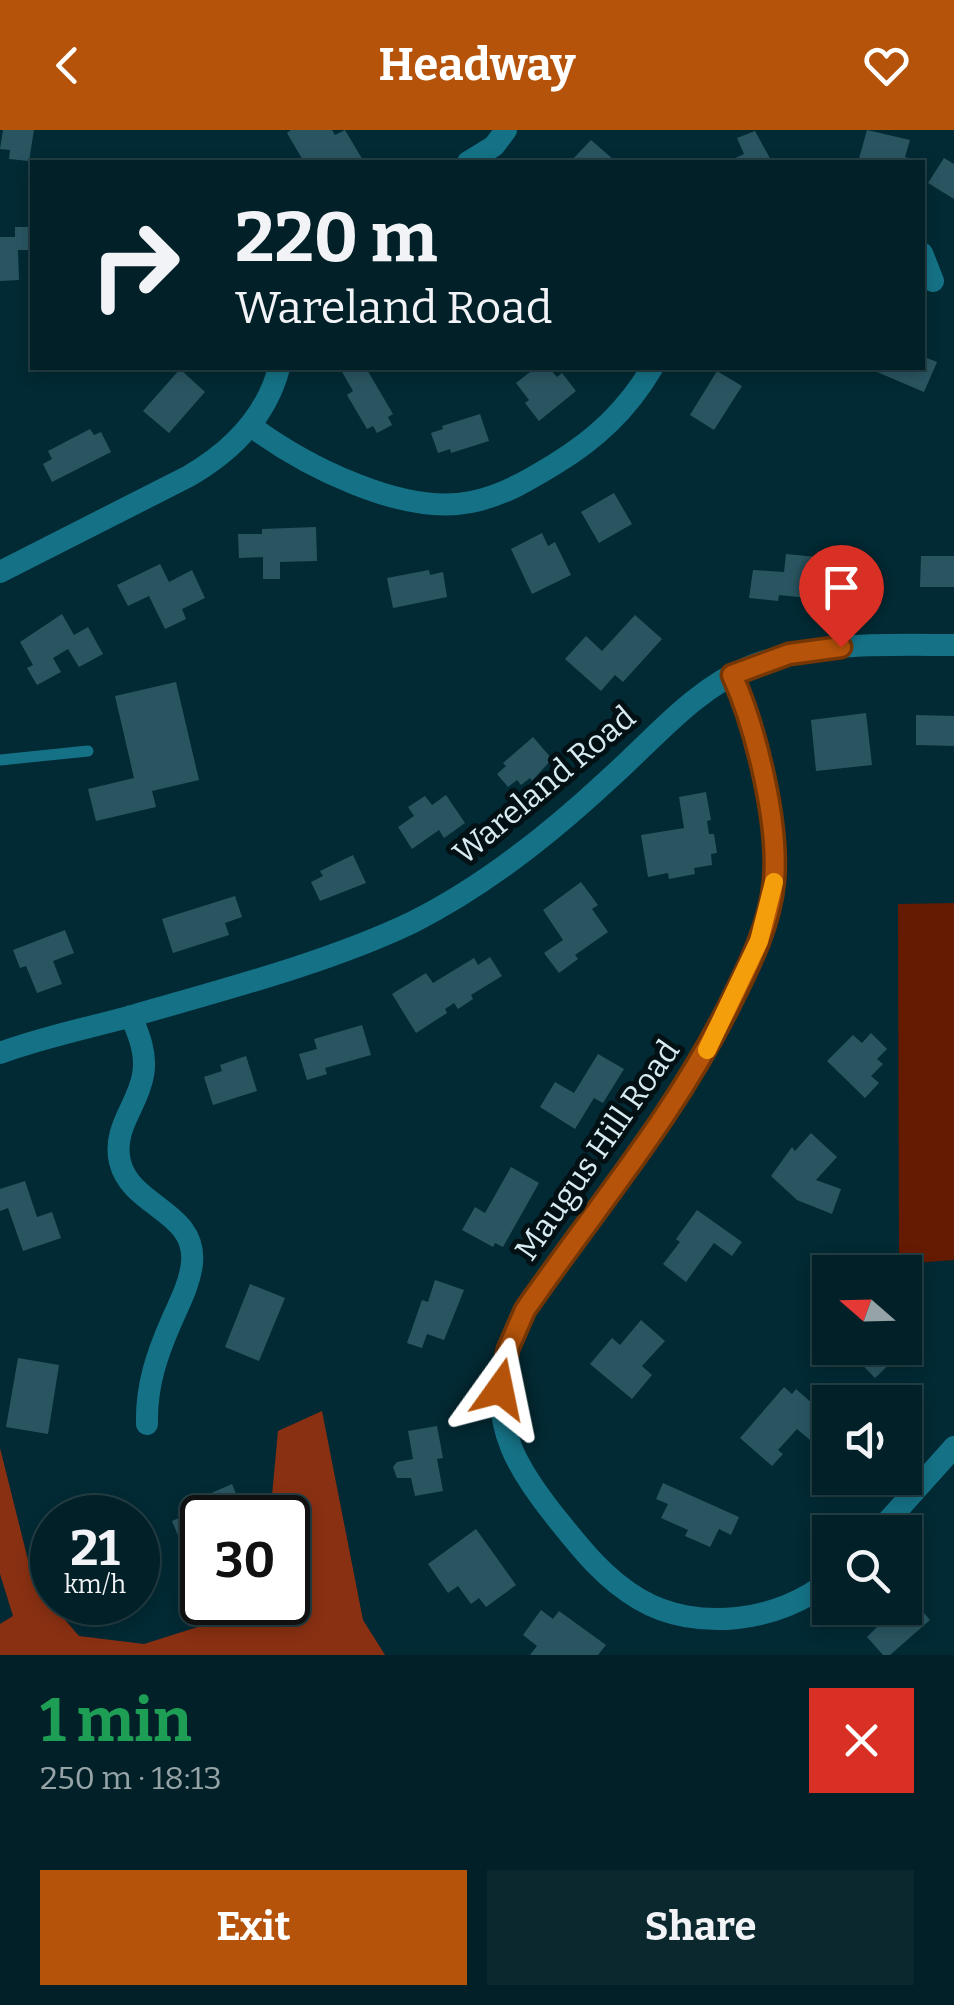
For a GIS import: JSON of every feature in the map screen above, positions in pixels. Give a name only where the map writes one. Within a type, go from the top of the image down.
[{"type":"street","points":[[471,160],[494,146],[506,130]]},
{"type":"street","points":[[925,261],[933,281]]},
{"type":"street","points":[[0,572],[216,459],[264,408],[278,370]]},
{"type":"street","points":[[250,426],[296,455],[385,494],[424,504],[458,504],[507,491],[580,448],[628,404],[651,370]]},
{"type":"street","name":"Wareland Road","points":[[0,1052],[345,950],[438,908],[494,874],[554,827],[686,707],[732,675],[769,660],[814,650],[868,645],[954,645]]},
{"type":"street","name":"Maugus Hill Road","points":[[732,675],[756,738],[770,822],[774,882],[766,921],[736,992],[680,1096],[525,1310],[503,1369],[501,1408],[508,1443],[535,1491],[588,1558],[639,1600],[676,1614],[738,1618],[780,1608],[812,1592]]},
{"type":"street","points":[[132,1016],[142,1048],[143,1076],[121,1129],[119,1158],[127,1180],[182,1226],[192,1248],[185,1289],[150,1378],[147,1424]]},
{"type":"street","points":[[893,1515],[954,1447]]},
{"type":"lane","points":[[0,760],[88,751]]},
{"type":"shaded area","points":[[954,903],[954,1260],[922,1262],[922,1255],[899,1255],[898,904]]},
{"type":"shaded area","points":[[322,1411],[363,1620],[385,1655],[0,1655],[0,1624],[13,1616],[0,1574],[0,1448],[30,1568],[30,1625],[69,1625],[79,1636],[144,1644],[204,1625],[310,1625],[310,1495],[272,1495],[278,1431]]},
{"type":"building","points":[[3,130],[34,130],[29,161],[9,159],[10,150],[0,149]]},
{"type":"building","points":[[332,130],[335,135],[345,130],[363,160],[303,160],[287,133]]},
{"type":"building","points":[[867,130],[910,140],[905,157],[911,160],[859,160]]},
{"type":"building","points":[[755,131],[771,160],[736,160],[744,154],[737,138]]},
{"type":"building","points":[[591,140],[613,159],[612,160],[572,160]]},
{"type":"building","points":[[944,158],[954,164],[954,199],[928,183]]},
{"type":"building","points":[[15,227],[30,227],[30,250],[18,250],[19,280],[0,281],[0,237],[15,237]]},
{"type":"building","points":[[925,357],[937,362],[924,392],[877,372],[925,370]]},
{"type":"building","points":[[179,370],[205,392],[169,433],[143,411]]},
{"type":"building","points":[[367,370],[393,414],[388,417],[392,425],[377,433],[373,426],[367,429],[347,395],[353,391],[342,372]]},
{"type":"building","points":[[532,370],[551,370],[557,377],[562,373],[576,391],[539,421],[516,383]]},
{"type":"building","points":[[717,371],[742,386],[714,430],[690,415]]},
{"type":"building","points":[[480,414],[489,441],[438,453],[431,433]]},
{"type":"building","points":[[90,429],[94,435],[101,432],[111,452],[52,482],[43,464],[52,459],[48,451]]},
{"type":"building","points":[[614,493],[632,524],[599,543],[581,512]]},
{"type":"building","points":[[316,527],[317,561],[280,562],[280,579],[263,579],[263,557],[239,558],[238,534]]},
{"type":"building","points":[[542,533],[548,546],[555,542],[571,575],[532,594],[511,549]]},
{"type":"building","points":[[786,554],[848,560],[845,593],[809,589],[808,598],[749,598],[753,570],[784,572]]},
{"type":"building","points":[[921,556],[954,556],[954,587],[920,587]]},
{"type":"building","points":[[160,564],[169,582],[192,570],[205,598],[182,609],[186,619],[165,629],[149,596],[128,606],[117,585]]},
{"type":"building","points":[[429,570],[430,575],[443,572],[447,597],[393,608],[387,578]]},
{"type":"building","points":[[62,614],[74,635],[88,627],[103,654],[79,667],[68,649],[53,658],[61,672],[37,685],[27,668],[33,665],[20,642]]},
{"type":"building","points":[[635,615],[662,639],[623,682],[615,675],[601,691],[565,659],[586,636],[602,651]]},
{"type":"building","points":[[176,682],[199,780],[152,791],[156,807],[96,821],[88,789],[134,778],[115,696]]},
{"type":"building","points":[[866,713],[872,765],[816,771],[811,720]]},
{"type":"building","points":[[916,715],[954,716],[954,746],[916,745]]},
{"type":"building","points":[[533,737],[552,759],[532,781],[530,778],[521,785],[517,780],[508,787],[497,774],[506,766],[503,763]]},
{"type":"building","points":[[706,792],[709,834],[714,834],[717,853],[711,854],[712,865],[694,868],[695,874],[669,879],[668,873],[648,877],[641,835],[684,828],[679,797]]},
{"type":"building","points":[[446,795],[465,823],[444,838],[439,830],[412,849],[398,827],[414,816],[408,807],[425,796],[432,805]]},
{"type":"building","points":[[353,855],[366,883],[320,901],[311,882],[323,876],[320,871]]},
{"type":"building","points":[[581,882],[598,905],[592,909],[608,932],[575,955],[578,959],[559,973],[544,953],[563,940],[543,910]]},
{"type":"building","points":[[235,896],[242,917],[225,923],[229,935],[173,953],[162,919]]},
{"type":"building","points":[[65,930],[74,953],[53,961],[62,984],[37,993],[26,966],[20,968],[13,950]]},
{"type":"building","points":[[490,957],[502,976],[471,995],[473,999],[458,1009],[454,1003],[445,1009],[447,1013],[416,1033],[392,994],[426,973],[433,983],[474,958],[478,965]]},
{"type":"building","points":[[362,1025],[371,1055],[325,1068],[327,1074],[307,1080],[299,1054],[317,1049],[314,1039]]},
{"type":"building","points":[[871,1033],[887,1049],[877,1059],[883,1064],[871,1076],[879,1083],[865,1098],[827,1061],[853,1035],[862,1043]]},
{"type":"building","points":[[598,1054],[624,1069],[603,1103],[594,1098],[575,1129],[540,1107],[555,1082],[574,1093]]},
{"type":"building","points":[[246,1056],[257,1091],[213,1105],[204,1077],[222,1071],[220,1065]]},
{"type":"building","points":[[811,1133],[837,1157],[816,1180],[841,1189],[832,1214],[797,1200],[771,1176],[792,1147],[795,1151]]},
{"type":"building","points":[[511,1167],[539,1183],[503,1247],[495,1243],[493,1247],[462,1230],[475,1207],[485,1213]]},
{"type":"building","points":[[25,1181],[37,1217],[52,1212],[61,1238],[23,1251],[8,1208],[0,1211],[0,1189]]},
{"type":"building","points":[[697,1210],[742,1242],[732,1256],[714,1243],[686,1282],[663,1264]]},
{"type":"building","points":[[435,1280],[464,1290],[444,1340],[427,1334],[422,1348],[407,1343],[422,1300],[428,1302]]},
{"type":"building","points":[[250,1284],[285,1298],[259,1361],[225,1347]]},
{"type":"building","points":[[641,1320],[665,1341],[642,1366],[652,1375],[632,1399],[590,1364],[612,1338],[620,1345]]},
{"type":"building","points":[[18,1358],[59,1365],[48,1434],[6,1427]]},
{"type":"building","points":[[862,1365],[889,1365],[875,1378]]},
{"type":"building","points":[[784,1387],[792,1394],[796,1389],[812,1403],[812,1442],[797,1429],[778,1450],[783,1454],[772,1466],[740,1438]]},
{"type":"building","points":[[437,1426],[443,1458],[437,1459],[443,1491],[415,1496],[411,1478],[397,1478],[393,1467],[397,1462],[413,1459],[408,1431]]},
{"type":"building","points":[[663,1483],[739,1517],[731,1535],[719,1529],[710,1547],[685,1536],[688,1530],[661,1518],[668,1504],[656,1499]]},
{"type":"building","points":[[232,1484],[237,1495],[209,1495]]},
{"type":"building","points":[[180,1517],[180,1540],[172,1521]]},
{"type":"building","points":[[476,1529],[516,1585],[486,1607],[479,1598],[471,1604],[458,1586],[448,1593],[428,1564]]},
{"type":"building","points":[[541,1610],[553,1619],[559,1611],[606,1645],[598,1655],[530,1655],[537,1646],[523,1635]]},
{"type":"building","points":[[922,1611],[930,1620],[890,1655],[883,1655],[867,1637],[879,1625],[922,1625]]},
{"type":"slow traffic","points":[[707,1050],[759,941],[774,882]]},
{"type":"route","points":[[500,1389],[508,1349],[525,1310],[680,1096],[736,992],[766,921],[774,882],[770,822],[756,738],[732,675],[789,654],[841,647]]}]
